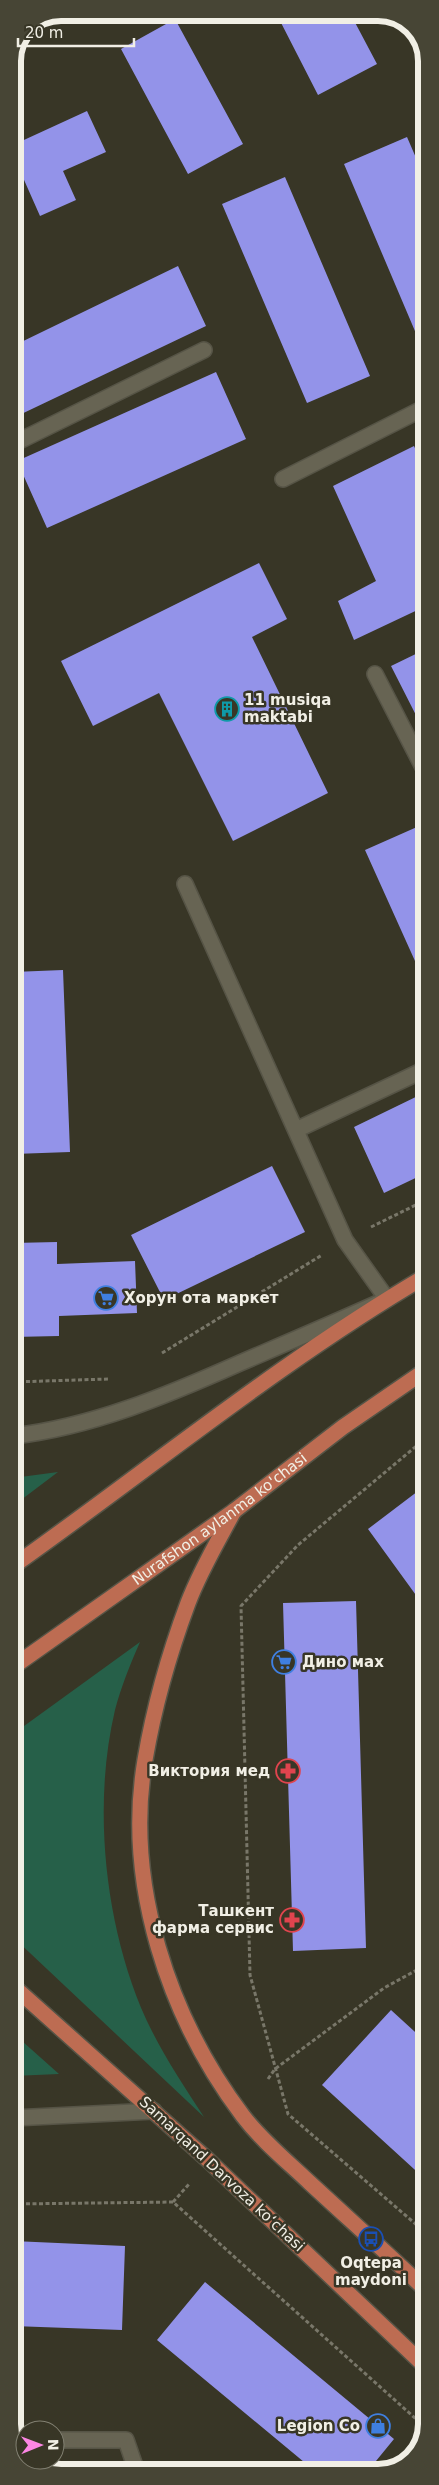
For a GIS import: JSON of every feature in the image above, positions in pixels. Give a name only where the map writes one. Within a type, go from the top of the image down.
[{"type":"main road","points":[[22,1560],[209,1422],[387,1300],[418,1281]]},
{"type":"main road","name":"Nurafshon aylanma ko'chasi","points":[[22,1661],[234,1510],[343,1427],[418,1376]]},
{"type":"main road","points":[[234,1510],[188,1602],[158,1701],[144,1762],[141,1813],[142,1858],[146,1899],[157,1950],[189,2030],[224,2089],[244,2118],[418,2282]]},
{"type":"main road","name":"Samarqand Darvoza koʻchasi","points":[[22,1994],[154,2111],[418,2359]]},
{"type":"street","points":[[21,440],[204,350]]},
{"type":"street","points":[[283,479],[417,411]]},
{"type":"street","points":[[375,674],[417,756]]},
{"type":"street","points":[[22,1434],[69,1426],[149,1401],[387,1300],[345,1240],[185,884]]},
{"type":"street","points":[[296,1130],[417,1073]]},
{"type":"street","points":[[22,2118],[154,2111]]},
{"type":"street","points":[[65,2440],[126,2440],[134,2464]]},
{"type":"path","points":[[162,1353],[345,1240],[417,1204]]},
{"type":"path","points":[[22,1382],[108,1380]]},
{"type":"path","points":[[418,1445],[298,1544],[241,1606],[250,1975],[275,2069],[288,2114],[418,2226]]},
{"type":"path","points":[[268,2079],[275,2069],[384,1988],[418,1969]]},
{"type":"path","points":[[173,2202],[190,2183]]},
{"type":"path","points":[[22,2204],[173,2202],[418,2421]]},
{"type":"green space","points":[[58,1472],[22,1499],[22,1477]]},
{"type":"green space","points":[[140,1642],[117,1701],[108,1747],[104,1786],[106,1867],[112,1907],[132,1984],[146,2019],[159,2044],[204,2117],[22,1945],[22,1728]]},
{"type":"green space","points":[[22,2041],[59,2074],[22,2076]]},
{"type":"building","points":[[171,21],[176,21],[243,144],[188,174],[121,49]]},
{"type":"building","points":[[280,21],[354,21],[377,64],[318,95]]},
{"type":"building","points":[[87,111],[106,152],[63,171],[76,200],[40,216],[21,173],[21,141]]},
{"type":"building","points":[[407,137],[417,160],[417,336],[344,164]]},
{"type":"building","points":[[285,177],[370,376],[307,403],[222,204]]},
{"type":"building","points":[[178,266],[206,326],[21,414],[21,342]]},
{"type":"building","points":[[216,372],[246,439],[47,528],[21,470],[21,459]]},
{"type":"building","points":[[414,446],[417,453],[417,610],[354,640],[338,601],[376,581],[333,486]]},
{"type":"building","name":"11 musiqa maktabi","points":[[259,563],[287,619],[252,637],[328,793],[233,841],[159,693],[93,726],[61,661]]},
{"type":"building","points":[[417,653],[417,718],[391,666]]},
{"type":"building","points":[[417,827],[417,966],[365,850]]},
{"type":"building","points":[[63,970],[70,1152],[21,1154],[21,972]]},
{"type":"building","points":[[417,1096],[417,1177],[384,1193],[354,1127]]},
{"type":"building","points":[[272,1166],[305,1232],[164,1300],[131,1235]]},
{"type":"building","points":[[57,1242],[57,1264],[135,1261],[137,1313],[59,1316],[59,1336],[22,1337],[21,1243]]},
{"type":"building","points":[[418,1491],[418,1597],[368,1529]]},
{"type":"building","points":[[356,1601],[366,1948],[293,1951],[283,1603]]},
{"type":"building","points":[[391,2010],[418,2035],[418,2173],[322,2085]]},
{"type":"building","points":[[22,2241],[125,2246],[122,2330],[22,2326]]},
{"type":"building","points":[[205,2282],[394,2439],[374,2463],[305,2463],[157,2340]]},
{"type":"place","name":"11 musiqa maktabi","points":[[227,709]]},
{"type":"place","name":"Хорун ота маркет","points":[[106,1298]]},
{"type":"place","name":"Дино мах","points":[[284,1662]]},
{"type":"place","name":"Виктория мед","points":[[288,1771]]},
{"type":"place","name":"Ташкент фарма сервис","points":[[292,1920]]},
{"type":"place","name":"Oqtepa maydoni","points":[[371,2239]]},
{"type":"place","name":"Legion Co","points":[[378,2426]]}]
